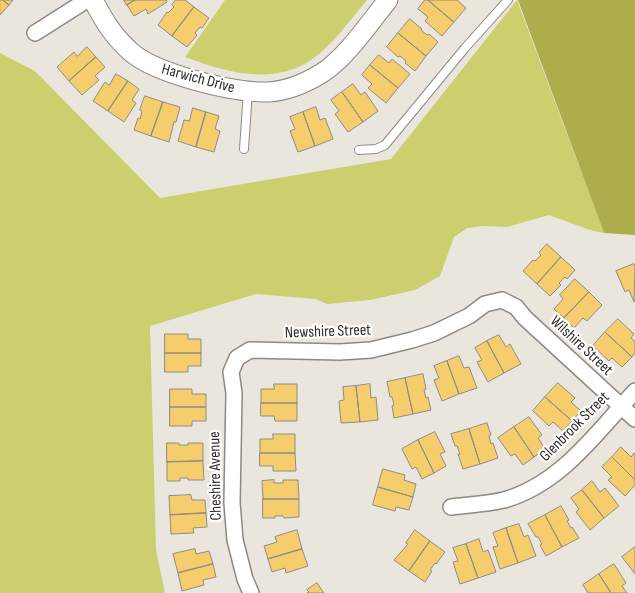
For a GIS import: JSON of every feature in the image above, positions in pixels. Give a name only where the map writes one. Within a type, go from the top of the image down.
[{"type":"street","points":[[36,33],[87,0]]},
{"type":"street","name":"Harwich Drive","points":[[93,0],[111,33],[132,53],[156,68],[232,90],[269,92],[299,85],[323,73],[346,51],[388,0]]},
{"type":"street","name":"Newshire Street","points":[[237,358],[250,350],[340,352],[371,350],[434,333],[469,316],[485,304],[502,300]]},
{"type":"street","name":"Wilshire Street","points":[[502,300],[516,307],[525,318],[635,419]]},
{"type":"street","name":"Cheshire Avenue","points":[[237,358],[231,372],[234,394],[232,504],[235,540],[245,579],[251,593]]},
{"type":"street","name":"Glenbrook Street","points":[[451,507],[504,500],[539,485],[571,461],[635,391]]},
{"type":"lane","points":[[359,150],[376,149],[385,145],[464,48],[508,0]]},
{"type":"lane","points":[[244,149],[248,91]]},
{"type":"green space","points":[[225,0],[367,0],[334,40],[311,60],[296,68],[280,73],[248,74],[216,67],[185,57]]},
{"type":"green space","points":[[517,0],[604,233],[590,230],[549,215],[507,227],[483,226],[467,228],[454,237],[440,276],[415,290],[370,300],[327,304],[315,299],[256,294],[150,326],[156,550],[165,593],[0,593],[0,53],[35,71],[160,198],[391,159]]},
{"type":"shaded area","points":[[518,0],[635,0],[635,235],[604,233]]},
{"type":"building","points":[[0,0],[9,5],[0,15]]},
{"type":"building","points":[[3,0],[13,0],[9,5]]},
{"type":"building","points":[[124,0],[135,0],[127,5]]},
{"type":"building","points":[[135,0],[166,0],[167,2],[148,14],[146,9],[134,16],[127,5]]},
{"type":"building","points":[[176,0],[185,0],[194,7],[172,36],[158,25],[167,12],[174,7],[172,5]]},
{"type":"building","points":[[425,0],[428,0],[454,22],[442,36],[425,21],[428,17],[418,9]]},
{"type":"building","points":[[428,0],[457,0],[466,8],[454,22]]},
{"type":"building","points":[[194,7],[209,18],[202,28],[200,27],[195,33],[197,35],[187,47],[172,36]]},
{"type":"building","points":[[410,19],[427,35],[429,34],[438,42],[426,56],[398,33]]},
{"type":"building","points":[[398,33],[426,56],[415,71],[405,63],[406,61],[400,56],[398,57],[387,47]]},
{"type":"building","points":[[87,47],[96,57],[69,81],[57,67],[74,52],[77,56]]},
{"type":"building","points":[[379,55],[389,63],[392,59],[410,74],[398,88],[370,65]]},
{"type":"building","points":[[96,57],[105,67],[95,76],[99,80],[82,95],[69,81]]},
{"type":"building","points":[[370,65],[398,88],[386,103],[368,88],[372,84],[362,75]]},
{"type":"building","points":[[116,74],[128,81],[108,111],[93,101],[105,82],[109,85]]},
{"type":"building","points":[[128,81],[139,89],[132,100],[136,103],[124,122],[108,111]]},
{"type":"building","points":[[353,84],[361,95],[365,92],[378,111],[363,122],[342,92]]},
{"type":"building","points":[[342,92],[363,122],[348,132],[335,114],[339,111],[331,100]]},
{"type":"building","points":[[145,96],[163,102],[151,136],[134,130],[138,118],[140,119],[142,111],[140,110]]},
{"type":"building","points":[[163,102],[180,107],[169,142],[151,136]]},
{"type":"building","points":[[316,107],[320,120],[325,118],[333,139],[315,146],[303,112]]},
{"type":"building","points":[[193,108],[206,112],[196,147],[178,141],[184,120],[189,121]]},
{"type":"building","points":[[206,112],[219,116],[215,129],[220,131],[214,152],[196,147]]},
{"type":"building","points":[[303,112],[315,146],[298,152],[290,131],[295,129],[290,117]]},
{"type":"building","points":[[547,244],[561,257],[537,284],[523,271],[533,260],[535,261],[541,255],[539,253]]},
{"type":"building","points":[[561,257],[575,270],[567,279],[565,277],[559,283],[561,285],[550,296],[537,284]]},
{"type":"building","points":[[634,264],[634,302],[629,290],[625,292],[616,271]]},
{"type":"building","points":[[575,279],[589,292],[564,318],[554,309],[563,299],[560,295]]},
{"type":"building","points":[[589,292],[602,305],[587,321],[583,318],[574,328],[564,318]]},
{"type":"building","points":[[618,319],[634,334],[631,338],[635,341],[635,353],[632,357],[605,332]]},
{"type":"building","points":[[605,332],[632,357],[622,367],[612,358],[609,361],[593,346]]},
{"type":"building","points":[[165,334],[188,334],[188,339],[201,339],[201,353],[165,353]]},
{"type":"building","points":[[499,335],[506,347],[510,344],[521,364],[504,373],[487,341]]},
{"type":"building","points":[[487,341],[504,373],[488,382],[477,362],[482,360],[475,348]]},
{"type":"building","points":[[165,353],[201,353],[201,366],[188,366],[188,372],[165,372]]},
{"type":"building","points":[[459,356],[464,368],[469,367],[477,388],[459,394],[447,361]]},
{"type":"building","points":[[447,361],[459,394],[442,401],[434,380],[439,378],[434,366]]},
{"type":"building","points":[[423,374],[426,389],[424,390],[431,410],[413,414],[405,378]]},
{"type":"building","points":[[405,378],[413,414],[394,418],[392,406],[394,405],[387,382]]},
{"type":"building","points":[[558,383],[575,398],[571,402],[581,411],[572,421],[545,397]]},
{"type":"building","points":[[274,384],[297,384],[297,403],[261,403],[261,389],[274,389]]},
{"type":"building","points":[[370,384],[371,398],[376,397],[378,420],[360,422],[356,386]]},
{"type":"building","points":[[356,386],[360,422],[341,423],[339,401],[344,400],[343,387]]},
{"type":"building","points":[[170,389],[192,389],[192,394],[206,394],[206,407],[170,407]]},
{"type":"building","points":[[545,397],[572,421],[563,431],[553,422],[549,426],[533,411]]},
{"type":"building","points":[[261,403],[297,403],[297,421],[275,421],[274,416],[261,416]]},
{"type":"building","points":[[170,407],[206,407],[206,421],[192,421],[192,426],[170,426]]},
{"type":"building","points":[[529,417],[542,435],[538,438],[545,449],[534,457],[514,427]]},
{"type":"building","points":[[487,423],[491,435],[489,436],[491,444],[493,443],[498,458],[480,464],[469,429]]},
{"type":"building","points":[[514,427],[534,457],[523,465],[515,454],[511,456],[498,438]]},
{"type":"building","points":[[469,429],[480,464],[463,469],[458,454],[460,454],[451,434]]},
{"type":"building","points":[[435,432],[445,452],[440,454],[446,466],[434,473],[418,440]]},
{"type":"building","points":[[273,434],[295,434],[295,453],[260,453],[260,439],[273,439]]},
{"type":"building","points":[[418,440],[434,473],[422,479],[416,467],[412,469],[402,449]]},
{"type":"building","points":[[167,443],[188,445],[188,443],[203,443],[203,461],[167,462]]},
{"type":"building","points":[[621,447],[631,457],[635,454],[635,480],[612,457]]},
{"type":"building","points":[[260,453],[295,453],[296,471],[273,471],[273,466],[260,466]]},
{"type":"building","points":[[612,457],[635,480],[635,485],[625,496],[608,480],[612,477],[602,467]]},
{"type":"building","points":[[203,461],[204,480],[180,478],[180,481],[167,481],[167,462]]},
{"type":"building","points":[[383,469],[405,475],[404,480],[416,484],[413,497],[378,487]]},
{"type":"building","points":[[274,480],[274,483],[283,483],[283,480],[298,480],[299,499],[263,499],[262,481]]},
{"type":"building","points":[[592,481],[600,492],[605,488],[619,506],[604,518],[582,490]]},
{"type":"building","points":[[378,487],[413,497],[409,510],[396,507],[395,511],[373,505]]},
{"type":"building","points":[[582,490],[604,518],[590,530],[576,512],[579,509],[571,498]]},
{"type":"building","points":[[191,495],[192,500],[205,500],[206,513],[170,515],[169,496]]},
{"type":"building","points":[[263,499],[299,499],[299,517],[284,518],[283,516],[275,516],[275,518],[263,518]]},
{"type":"building","points":[[561,506],[569,520],[567,521],[579,538],[562,547],[545,515]]},
{"type":"building","points":[[206,513],[207,527],[193,528],[194,533],[171,534],[170,515]]},
{"type":"building","points":[[545,515],[562,547],[546,556],[540,545],[542,544],[528,524]]},
{"type":"building","points":[[519,524],[524,537],[528,535],[536,556],[518,563],[506,528]]},
{"type":"building","points":[[506,528],[518,563],[500,569],[493,547],[498,546],[493,533]]},
{"type":"building","points":[[297,530],[302,549],[268,559],[264,546],[277,542],[275,537]]},
{"type":"building","points":[[415,530],[430,541],[409,571],[394,560],[408,544],[406,543]]},
{"type":"building","points":[[479,539],[483,552],[488,550],[496,572],[478,578],[466,544]]},
{"type":"building","points":[[430,541],[445,552],[430,570],[432,571],[425,582],[409,571]]},
{"type":"building","points":[[466,544],[478,578],[460,584],[453,562],[458,561],[453,548]]},
{"type":"building","points":[[635,547],[635,574],[622,557]]},
{"type":"building","points":[[195,549],[196,554],[209,551],[213,564],[178,573],[173,554]]},
{"type":"building","points":[[302,549],[308,566],[286,573],[285,568],[272,572],[268,559]]},
{"type":"building","points":[[213,564],[216,577],[203,580],[204,585],[182,591],[178,573]]},
{"type":"building","points":[[614,564],[626,583],[622,586],[627,593],[611,593],[599,574]]},
{"type":"building","points":[[599,574],[611,593],[588,593],[583,585]]},
{"type":"building","points":[[317,583],[324,593],[307,593],[309,592],[307,590]]}]
